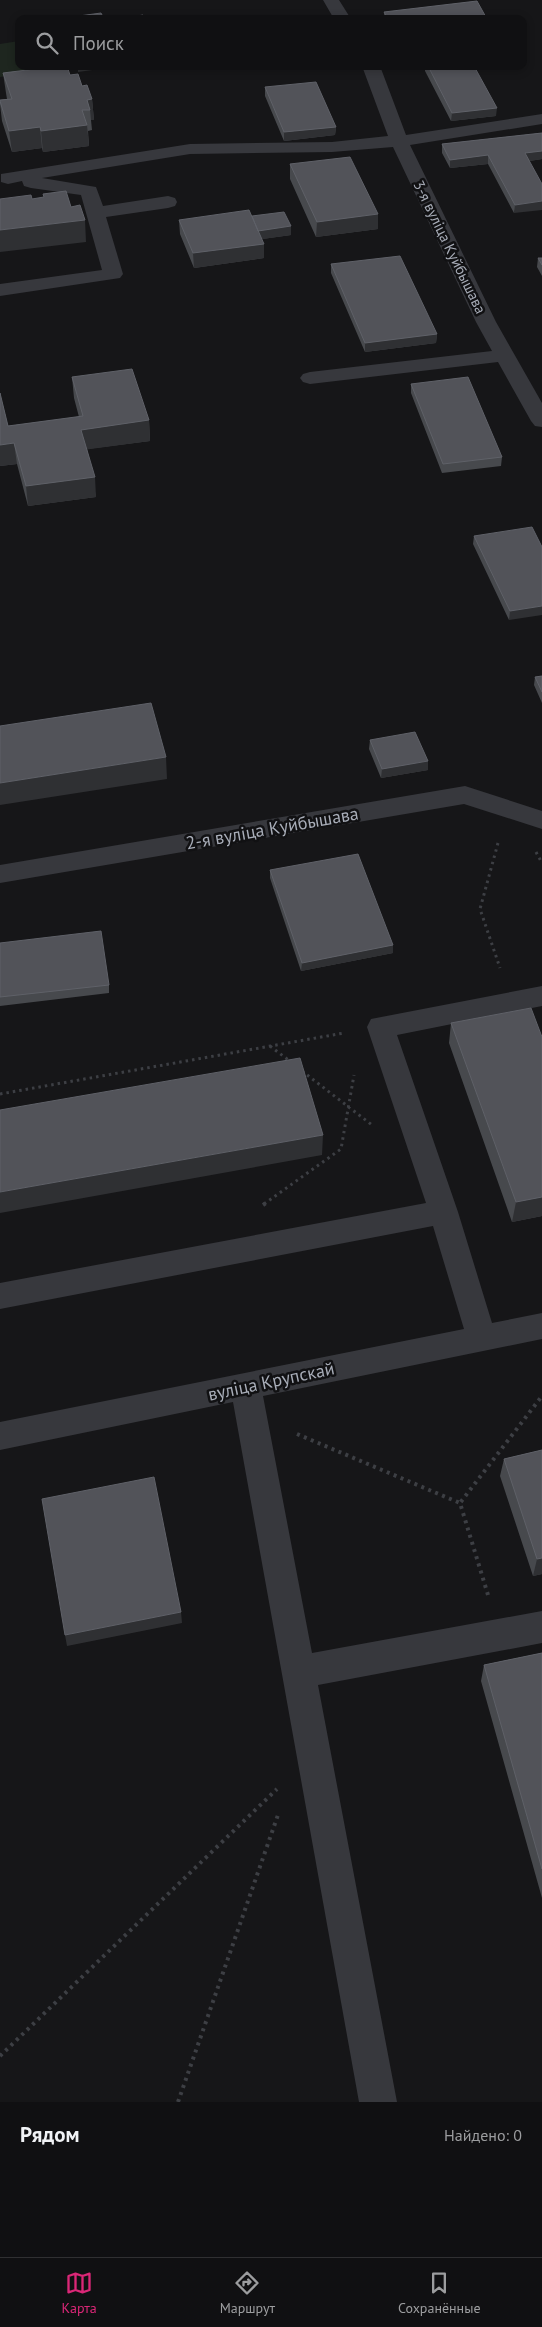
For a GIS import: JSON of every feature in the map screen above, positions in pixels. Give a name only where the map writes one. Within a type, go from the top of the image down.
[{"type":"street","points":[[331,0],[340,15]]},
{"type":"street","name":"3-я вуліца Куйбышава","points":[[372,70],[399,141],[486,322],[542,421]]},
{"type":"street","points":[[4,177],[190,149],[332,147],[399,141],[542,119]]},
{"type":"street","points":[[0,290],[113,274],[89,191],[4,177]]},
{"type":"street","points":[[95,213],[168,202]]},
{"type":"street","points":[[310,378],[506,355]]},
{"type":"street","name":"2-я вуліца Куйбышава","points":[[0,874],[465,795],[542,820]]},
{"type":"street","points":[[482,1338],[427,1165],[372,1028],[542,996]]},
{"type":"street","points":[[0,1296],[443,1212]]},
{"type":"street","name":"вуліца Крупскай","points":[[0,1436],[542,1326]]},
{"type":"street","points":[[246,1386],[378,2102]]},
{"type":"street","points":[[298,1672],[542,1627]]},
{"type":"path","points":[[507,808],[480,909],[511,1002]]},
{"type":"path","points":[[0,1094],[372,1028],[348,1108],[341,1149],[260,1208]]},
{"type":"path","points":[[270,1046],[294,1064]]},
{"type":"path","points":[[301,1071],[348,1108],[427,1165]]},
{"type":"path","points":[[460,1503],[542,1396]]},
{"type":"path","points":[[296,1434],[460,1503]]},
{"type":"path","points":[[460,1503],[500,1634]]},
{"type":"path","points":[[0,2056],[292,1775],[308,1727]]},
{"type":"path","points":[[178,2102],[282,1803]]},
{"type":"shaded area","points":[[15,42],[15,70],[45,71],[0,77],[0,44]]},
{"type":"building","points":[[477,1],[485,15],[386,15],[384,12]]},
{"type":"building","points":[[101,13],[102,15],[86,15]]},
{"type":"building","points":[[27,70],[68,70],[70,75],[78,74],[82,86],[87,85],[92,99],[87,100],[90,110],[82,110],[87,125],[41,131],[40,127],[9,131],[0,100],[12,99],[3,73]]},
{"type":"building","points":[[430,70],[476,70],[497,108],[452,113]]},
{"type":"building","points":[[316,82],[336,127],[284,132],[265,87]]},
{"type":"building","points":[[542,133],[542,151],[525,153],[542,184],[542,201],[515,205],[488,155],[450,160],[442,144]]},
{"type":"building","points":[[350,157],[378,214],[317,222],[290,164]]},
{"type":"building","points":[[66,191],[71,207],[80,205],[85,220],[0,230],[0,199],[31,195],[32,199],[44,197],[43,194]]},
{"type":"building","points":[[249,210],[264,244],[193,253],[179,220]]},
{"type":"building","points":[[284,212],[291,226],[258,231],[252,216]]},
{"type":"building","points":[[400,256],[437,334],[365,343],[331,264]]},
{"type":"building","points":[[132,369],[149,420],[81,430],[95,477],[26,486],[14,443],[0,445],[0,393],[8,426],[83,416],[72,377]]},
{"type":"building","points":[[468,377],[502,457],[443,464],[411,384]]},
{"type":"building","points":[[532,527],[542,547],[542,606],[510,611],[474,536]]},
{"type":"building","points":[[542,676],[542,692],[535,677]]},
{"type":"building","points":[[151,703],[166,757],[0,783],[0,726]]},
{"type":"building","points":[[415,732],[428,761],[382,769],[370,740]]},
{"type":"building","points":[[358,854],[393,945],[302,963],[270,870]]},
{"type":"building","points":[[101,931],[109,985],[0,997],[0,943]]},
{"type":"building","points":[[531,1008],[542,1037],[542,1197],[516,1202],[451,1023]]},
{"type":"building","points":[[300,1058],[323,1135],[0,1192],[0,1110]]},
{"type":"building","points":[[542,1450],[542,1558],[537,1559],[504,1459]]},
{"type":"building","points":[[154,1477],[181,1612],[65,1635],[42,1499]]},
{"type":"building","points":[[542,1653],[542,1869],[484,1665]]}]
